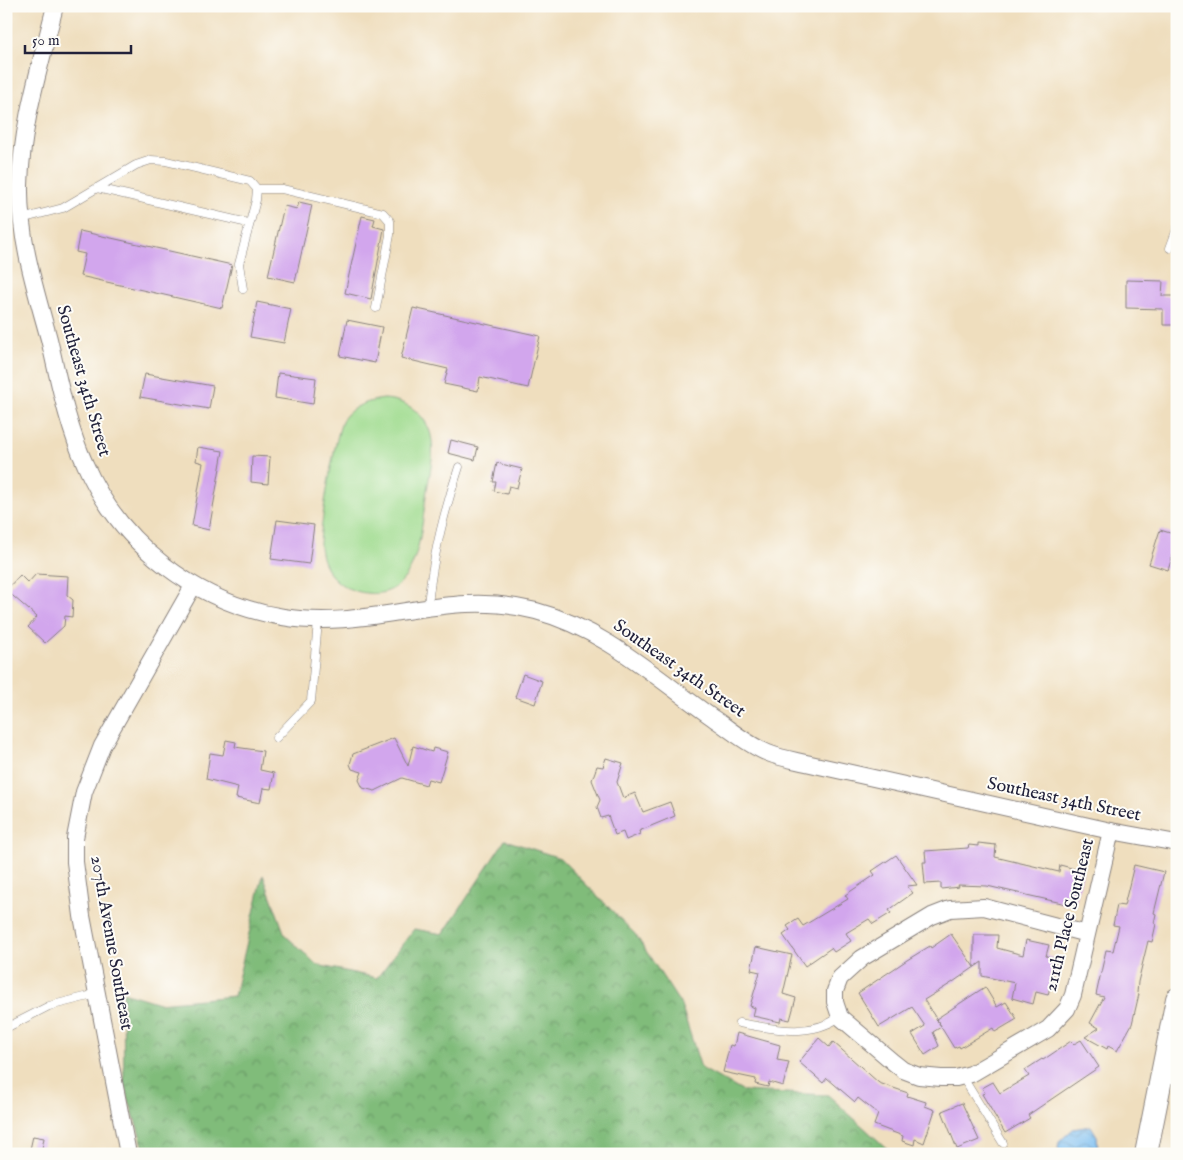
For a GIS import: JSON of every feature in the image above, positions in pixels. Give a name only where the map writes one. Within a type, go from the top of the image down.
[{"type":"street","name":"Southeast 34th Street","points":[[55,6],[23,152],[20,183],[20,219],[26,252],[68,415],[85,466],[114,514],[138,543],[193,586],[251,611],[283,618],[318,621],[348,620],[428,606],[484,603],[537,611],[569,622],[603,639],[632,657],[745,740],[767,752],[784,758],[1111,831],[1177,843]]},
{"type":"street","name":"207th Avenue Southeast","points":[[128,1154],[82,916],[75,862],[77,818],[94,764],[102,746],[193,586]]},
{"type":"street","name":"211th Place Southeast","points":[[840,1017],[903,1070],[920,1076],[941,1078],[962,1076],[980,1069],[1048,1029],[1067,1009],[1073,995],[1111,831]]},
{"type":"street","points":[[840,1017],[835,1002],[835,991],[840,978],[848,969],[862,958],[932,916],[950,909],[984,907],[1087,934]]},
{"type":"street","points":[[1146,1154],[1169,1075],[1177,999]]},
{"type":"lane","points":[[20,219],[62,208],[136,165],[151,160],[166,161],[250,181],[257,189],[256,200],[248,223],[239,264],[242,289]]},
{"type":"lane","points":[[97,188],[248,223]]},
{"type":"lane","points":[[257,189],[282,189],[383,213],[390,220],[390,235],[376,308]]},
{"type":"lane","points":[[1170,248],[1177,229]]},
{"type":"lane","points":[[428,606],[431,577],[447,506],[459,467]]},
{"type":"lane","points":[[276,738],[311,701],[318,621]]},
{"type":"lane","points":[[6,1028],[49,1006],[98,994]]},
{"type":"lane","points":[[739,1023],[785,1031],[805,1030],[828,1026],[840,1017]]},
{"type":"lane","points":[[962,1076],[1003,1143]]},
{"type":"green space","points":[[384,399],[398,401],[411,407],[421,416],[429,429],[432,453],[418,548],[412,565],[404,579],[392,589],[377,593],[351,590],[330,574],[322,556],[320,537],[337,440],[344,418],[352,410],[367,402]]},
{"type":"green space","points":[[505,840],[560,858],[635,934],[681,1005],[701,1068],[742,1091],[828,1095],[893,1154],[146,1154],[124,1085],[123,992],[159,1003],[234,996],[263,875],[285,935],[317,965],[377,978],[414,929],[443,934]]},
{"type":"water","points":[[1091,1126],[1097,1136],[1098,1154],[1061,1154],[1058,1148],[1059,1142],[1073,1129]]},
{"type":"building","points":[[299,202],[312,205],[295,282],[268,276],[284,206],[297,209]]},
{"type":"building","points":[[362,216],[375,219],[373,226],[384,229],[371,299],[345,293]]},
{"type":"building","points":[[80,231],[232,265],[222,308],[80,276],[85,254],[76,252]]},
{"type":"building","points":[[1126,280],[1163,281],[1162,296],[1177,296],[1177,325],[1163,325],[1163,309],[1126,308]]},
{"type":"building","points":[[257,302],[291,309],[284,343],[250,337]]},
{"type":"building","points":[[413,308],[540,336],[528,388],[480,377],[478,391],[444,384],[448,369],[401,358]]},
{"type":"building","points":[[347,320],[382,327],[375,363],[340,356]]},
{"type":"building","points":[[278,373],[316,378],[313,404],[275,398]]},
{"type":"building","points":[[145,374],[213,386],[209,409],[140,397]]},
{"type":"building","points":[[451,440],[478,447],[475,460],[448,453]]},
{"type":"building","points":[[198,447],[223,451],[209,530],[192,526],[203,463],[196,461]]},
{"type":"building","points":[[252,456],[270,457],[268,484],[251,482]]},
{"type":"building","points":[[497,463],[522,469],[517,488],[509,486],[507,494],[494,491],[496,482],[493,482]]},
{"type":"building","points":[[277,520],[314,525],[309,564],[271,559]]},
{"type":"building","points":[[1160,530],[1177,535],[1177,543],[1168,570],[1149,564]]},
{"type":"building","points":[[36,574],[68,576],[67,595],[73,600],[72,617],[65,616],[64,626],[45,643],[28,627],[37,617],[6,590],[20,575],[28,583]]},
{"type":"building","points":[[523,674],[542,681],[535,704],[515,697]]},
{"type":"building","points":[[394,738],[408,766],[413,746],[432,752],[433,748],[448,752],[439,782],[428,779],[426,785],[402,778],[375,791],[363,788],[359,780],[362,772],[352,769],[350,764],[353,754]]},
{"type":"building","points":[[226,740],[236,742],[235,747],[263,751],[260,770],[274,773],[271,789],[263,788],[260,803],[236,798],[238,787],[206,779],[210,753],[223,755]]},
{"type":"building","points":[[606,758],[623,763],[617,782],[623,798],[635,793],[643,812],[670,802],[675,816],[639,831],[640,834],[626,840],[623,832],[615,835],[608,816],[601,818],[597,807],[600,800],[592,780],[597,766],[603,767]]},
{"type":"building","points":[[978,843],[996,845],[995,857],[1059,872],[1060,865],[1083,871],[1075,906],[987,886],[958,885],[959,887],[941,889],[941,883],[925,884],[923,862],[926,862],[925,851],[968,848],[969,845],[978,846]]},
{"type":"building","points":[[896,855],[917,885],[907,886],[913,893],[889,910],[891,913],[873,924],[869,919],[846,933],[851,941],[834,952],[831,948],[805,966],[783,935],[790,930],[787,926],[798,919],[803,926],[848,899],[845,895],[875,875],[872,871]]},
{"type":"building","points":[[1134,865],[1164,872],[1154,913],[1156,914],[1154,923],[1156,924],[1152,942],[1148,941],[1138,982],[1137,993],[1139,994],[1132,1024],[1117,1051],[1108,1046],[1107,1049],[1085,1037],[1099,1028],[1090,1023],[1104,997],[1096,995],[1106,950],[1113,951],[1119,926],[1113,925],[1117,905],[1124,906]]},
{"type":"building","points":[[951,934],[974,967],[974,935],[998,935],[997,948],[1023,955],[1026,940],[1049,945],[1046,956],[1057,959],[1048,995],[1036,992],[1033,1004],[1012,998],[1015,983],[982,976],[982,962],[924,1000],[936,1019],[985,987],[997,1007],[1006,1002],[1017,1019],[995,1032],[993,1028],[960,1048],[959,1046],[954,1048],[941,1027],[933,1032],[939,1046],[925,1055],[912,1034],[925,1026],[912,1007],[879,1027],[858,993],[907,960],[930,946],[931,948]]},
{"type":"building","points":[[756,947],[792,955],[783,994],[796,998],[790,1020],[781,1018],[780,1022],[753,1016],[755,1008],[750,1006],[760,972],[751,970]]},
{"type":"building","points":[[737,1033],[780,1045],[777,1060],[789,1062],[783,1086],[769,1082],[768,1087],[755,1084],[756,1079],[723,1072],[730,1045],[734,1046]]},
{"type":"building","points":[[819,1038],[829,1047],[833,1042],[879,1083],[908,1093],[907,1096],[926,1102],[925,1106],[935,1110],[924,1143],[915,1139],[914,1145],[902,1141],[903,1136],[874,1125],[878,1114],[858,1098],[855,1102],[827,1078],[823,1083],[799,1062]]},
{"type":"building","points":[[1081,1040],[1099,1067],[1028,1115],[1030,1118],[1005,1133],[982,1094],[985,1093],[982,1088],[993,1082],[1000,1093],[1029,1076],[1025,1070],[1071,1041],[1074,1044]]},
{"type":"building","points":[[962,1103],[979,1140],[957,1149],[942,1111]]},
{"type":"building","points":[[33,1136],[44,1138],[41,1154],[29,1154]]}]
